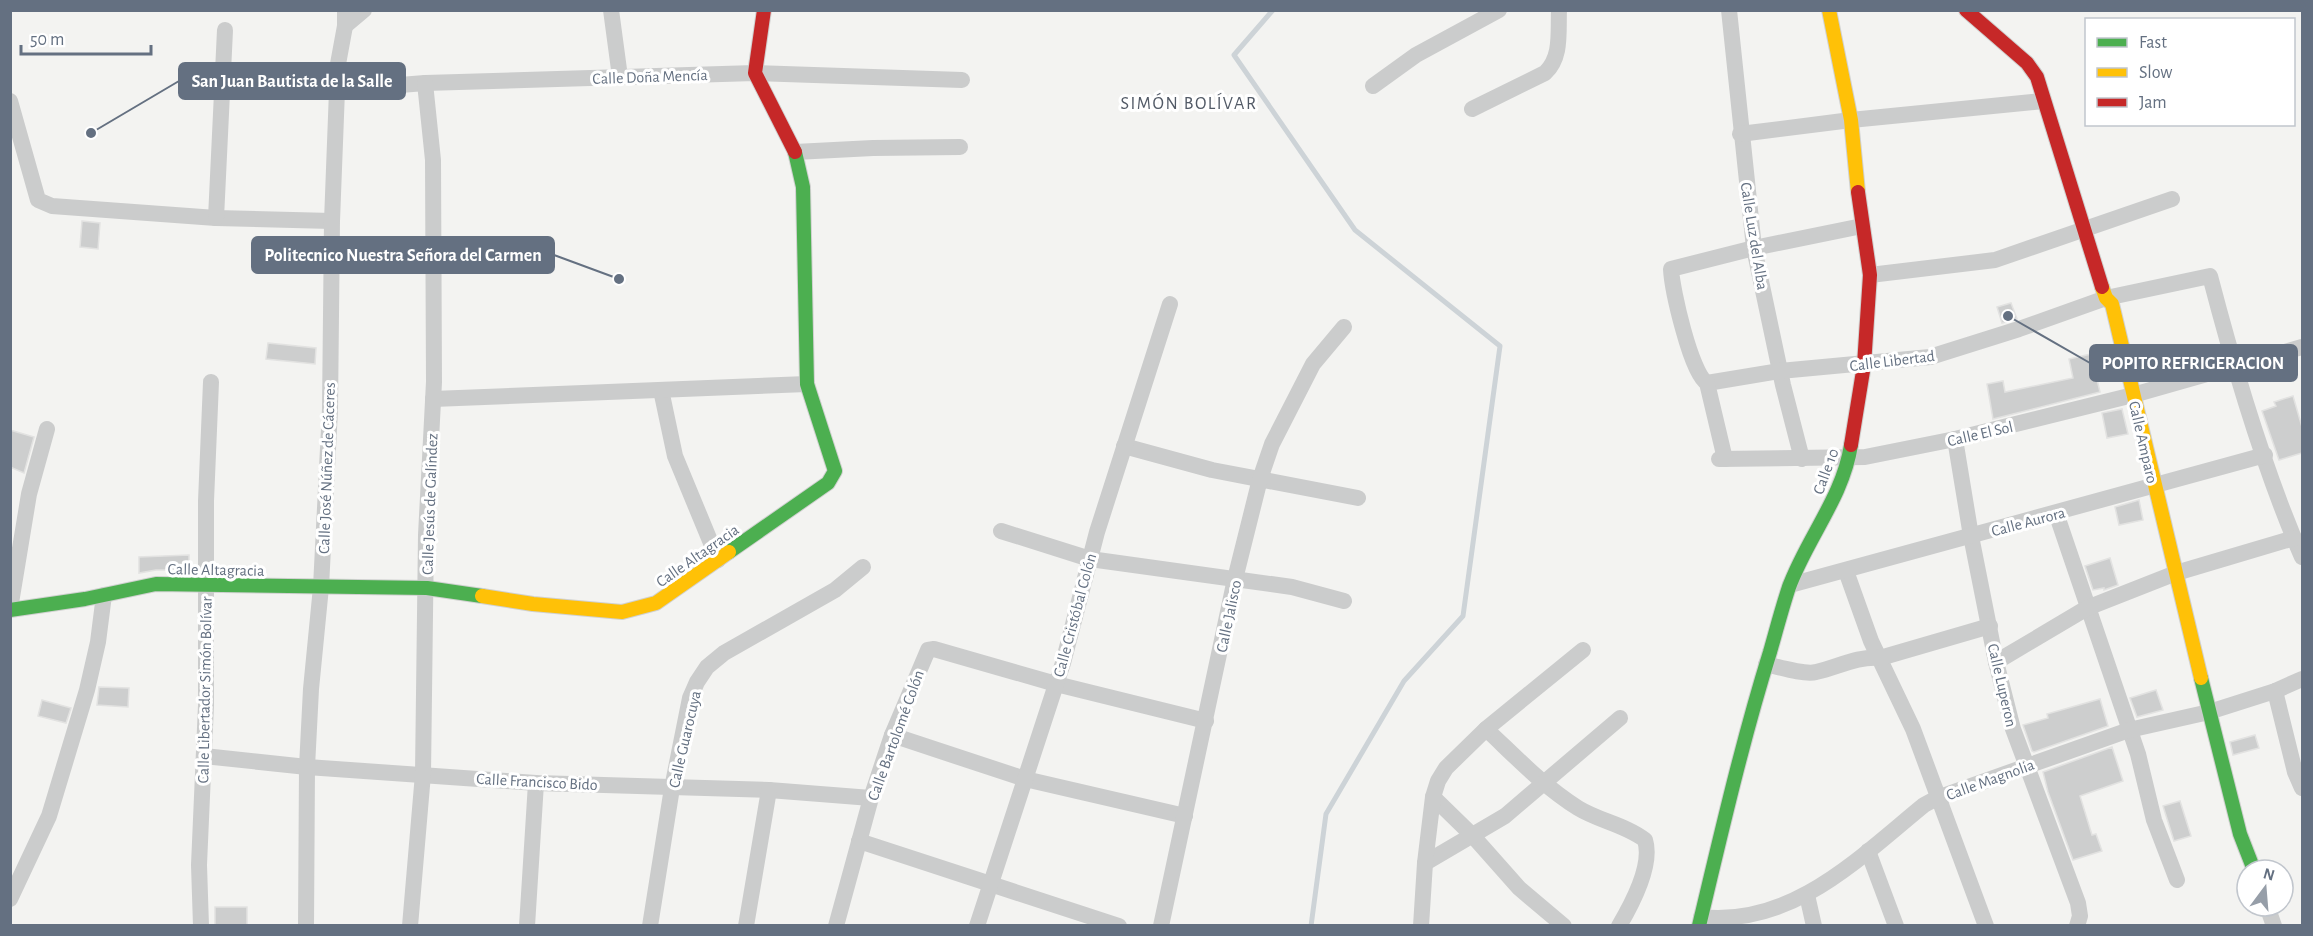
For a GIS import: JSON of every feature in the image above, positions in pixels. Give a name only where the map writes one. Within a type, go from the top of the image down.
[{"type":"street","points":[[345,18],[364,10]]},
{"type":"street","points":[[611,10],[620,77]]},
{"type":"street","points":[[754,72],[764,10]]},
{"type":"street","points":[[1373,86],[1426,49],[1499,10]]},
{"type":"street","points":[[1472,109],[1545,73],[1553,66],[1557,55],[1559,10]]},
{"type":"street","name":"Calle Luz del Alba","points":[[1729,10],[1740,135],[1754,248],[1780,371],[1802,459]]},
{"type":"street","name":"Calle 10","points":[[1700,921],[1729,799],[1790,585],[1834,498],[1849,458],[1864,364],[1870,275],[1862,226],[1851,120],[1829,10]]},
{"type":"street","name":"Calle Amparo","points":[[1966,10],[2027,63],[2037,77],[2106,298],[2112,304],[2209,712],[2240,834],[2249,858]]},
{"type":"street","name":"Calle José Núñez de Cáceres","points":[[306,926],[307,767],[311,689],[321,587],[330,409],[332,221],[338,64],[345,18]]},
{"type":"street","points":[[216,218],[225,30]]},
{"type":"street","name":"Calle Doña Mencía","points":[[338,90],[425,83],[754,72],[962,80]]},
{"type":"street","name":"Calle Altagracia","points":[[10,609],[104,595],[156,584],[427,588],[533,604],[622,612],[656,603],[828,483],[835,471],[807,384],[803,186],[795,152],[754,72]]},
{"type":"street","name":"Calle Jesús de Galíndez","points":[[410,926],[423,774],[426,535],[433,399],[434,160],[425,83]]},
{"type":"street","points":[[10,101],[39,200],[52,206],[216,218],[332,221]]},
{"type":"street","points":[[1740,135],[1851,120],[2043,101]]},
{"type":"street","points":[[795,152],[960,147]]},
{"type":"street","points":[[1870,275],[1995,260],[2172,199]]},
{"type":"street","points":[[1707,383],[1703,381],[1690,351],[1677,303],[1671,268],[1862,226]]},
{"type":"street","name":"Calle Libertad","points":[[1707,383],[1780,371],[1930,357],[2106,298],[2210,276],[2235,367]]},
{"type":"street","name":"Calle Cristóbal Colón","points":[[977,926],[1056,684],[1090,559],[1170,304]]},
{"type":"street","name":"Calle Jalisco","points":[[1161,926],[1235,579],[1260,479],[1272,444],[1313,364],[1344,327]]},
{"type":"street","name":"Calle El Sol","points":[[1707,383],[1722,459],[1849,458],[1865,457],[1955,439],[2133,395],[2302,346]]},
{"type":"street","points":[[2235,367],[2302,557]]},
{"type":"street","name":"Calle Libertador Simón Bolívar","points":[[201,926],[199,865],[206,705],[206,501],[211,382]]},
{"type":"street","points":[[433,399],[807,384]]},
{"type":"street","points":[[661,390],[675,456],[718,560]]},
{"type":"street","points":[[10,609],[29,494],[47,429]]},
{"type":"street","name":"Calle Luperon","points":[[1955,439],[1971,536],[1996,662],[2013,729],[2078,903],[2078,924]]},
{"type":"street","points":[[1124,446],[1212,470],[1358,498]]},
{"type":"street","name":"Calle Aurora","points":[[1790,585],[2155,487],[2265,455]]},
{"type":"street","points":[[2056,513],[2141,764],[2154,820],[2177,880]]},
{"type":"street","points":[[1001,531],[1090,559],[1292,587],[1344,601]]},
{"type":"street","points":[[1996,662],[2087,608],[2176,573],[2294,538]]},
{"type":"street","name":"Calle Guarocuya","points":[[650,926],[672,788],[690,698],[697,681],[707,667],[724,653],[836,591],[863,567]]},
{"type":"street","points":[[1846,571],[1871,641],[1913,729],[1986,926]]},
{"type":"street","points":[[10,899],[48,816],[87,690],[98,642],[104,595]]},
{"type":"street","points":[[1766,664],[1814,673],[1868,657],[1880,658],[1990,626]]},
{"type":"street","name":"Calle Bartolomé Colón","points":[[836,926],[871,798],[892,735],[928,650],[934,649],[1056,684],[1206,721]]},
{"type":"street","points":[[1421,926],[1425,863],[1433,797],[1438,781],[1446,768],[1486,729],[1583,651]]},
{"type":"street","name":"Calle Magnolia","points":[[1700,921],[1758,914],[1807,895],[1868,851],[1924,805],[1937,798],[2129,730],[2209,712],[2275,691],[2302,679]]},
{"type":"street","points":[[2275,691],[2295,772],[2302,788]]},
{"type":"street","points":[[1425,863],[1505,816],[1620,718]]},
{"type":"street","points":[[1486,729],[1542,783],[1599,819],[1638,834],[1645,840],[1647,858],[1631,905],[1620,926]]},
{"type":"street","points":[[892,735],[1025,779],[1185,816]]},
{"type":"street","name":"Calle Francisco Bido","points":[[204,756],[307,767],[536,783],[769,790],[871,798]]},
{"type":"street","points":[[527,926],[536,783]]},
{"type":"street","points":[[746,926],[769,790]]},
{"type":"street","points":[[1433,797],[1472,835],[1519,888],[1564,926]]},
{"type":"street","points":[[859,841],[1119,926]]},
{"type":"street","points":[[1868,851],[1896,926]]},
{"type":"street","points":[[1807,895],[1814,926]]},
{"type":"building","points":[[82,221],[100,223],[98,249],[80,247]]},
{"type":"building","points":[[2011,303],[2017,319],[2002,323],[1997,307]]},
{"type":"building","points":[[268,343],[316,348],[315,364],[266,359]]},
{"type":"building","points":[[2155,345],[2161,376],[2145,380],[2137,349]]},
{"type":"building","points":[[2091,354],[2100,392],[1993,419],[1987,384],[2003,381],[2005,392],[2073,378],[2069,359]]},
{"type":"building","points":[[2293,396],[2302,427],[2302,453],[2279,460],[2262,411],[2276,406],[2274,402]]},
{"type":"building","points":[[2122,409],[2128,434],[2107,438],[2102,413]]},
{"type":"building","points":[[10,430],[34,437],[24,473],[10,467]]},
{"type":"building","points":[[2139,500],[2143,520],[2119,525],[2115,507]]},
{"type":"building","points":[[189,555],[189,570],[156,570],[139,573],[139,557]]},
{"type":"building","points":[[2110,558],[2118,585],[2104,590],[2104,588],[2093,590],[2085,566]]},
{"type":"building","points":[[99,687],[129,688],[128,707],[97,705]]},
{"type":"building","points":[[2156,690],[2163,710],[2137,717],[2130,698]]},
{"type":"building","points":[[2100,699],[2108,726],[2032,751],[2023,725],[2048,718],[2047,714]]},
{"type":"building","points":[[42,700],[71,708],[66,723],[38,716]]},
{"type":"building","points":[[2255,735],[2259,748],[2233,755],[2230,742]]},
{"type":"building","points":[[2112,747],[2123,781],[2080,796],[2092,835],[2096,834],[2102,851],[2073,860],[2043,772]]},
{"type":"building","points":[[2180,801],[2191,836],[2174,841],[2163,806]]},
{"type":"building","points":[[215,907],[247,907],[247,926],[215,926]]},
{"type":"waterway","points":[[1273,10],[1234,55],[1355,230],[1500,346],[1463,616],[1404,681],[1326,814],[1311,926]]},
{"type":"traffic: fast","points":[[729,552],[828,483],[835,471],[807,384],[803,187],[795,152]]},
{"type":"traffic: fast","points":[[1699,926],[1741,754],[1786,595],[1833,500],[1847,464],[1851,445]]},
{"type":"traffic: fast","points":[[10,610],[85,599],[156,584],[427,588],[482,596]]},
{"type":"traffic: fast","points":[[2201,678],[2240,834],[2249,858]]},
{"type":"traffic: slow","points":[[1829,10],[1851,120],[1858,192]]},
{"type":"traffic: slow","points":[[2102,287],[2106,298],[2112,304],[2201,678]]},
{"type":"traffic: slow","points":[[482,596],[533,604],[622,612],[656,603],[729,552]]},
{"type":"traffic: jam","points":[[764,10],[755,73],[795,152]]},
{"type":"traffic: jam","points":[[1966,10],[2027,63],[2037,77],[2102,287]]},
{"type":"traffic: jam","points":[[1851,445],[1864,365],[1870,275],[1858,192]]},
{"type":"place","name":"San Juan Bautista de la Salle","points":[[91,133]]},
{"type":"place","name":"Politecnico Nuestra Señora del Carmen","points":[[619,279]]},
{"type":"place","name":"POPITO REFRIGERACION","points":[[2008,316]]},
{"type":"district","name":"SIMÓN BOLÍVAR","points":[[1189,103]]}]
